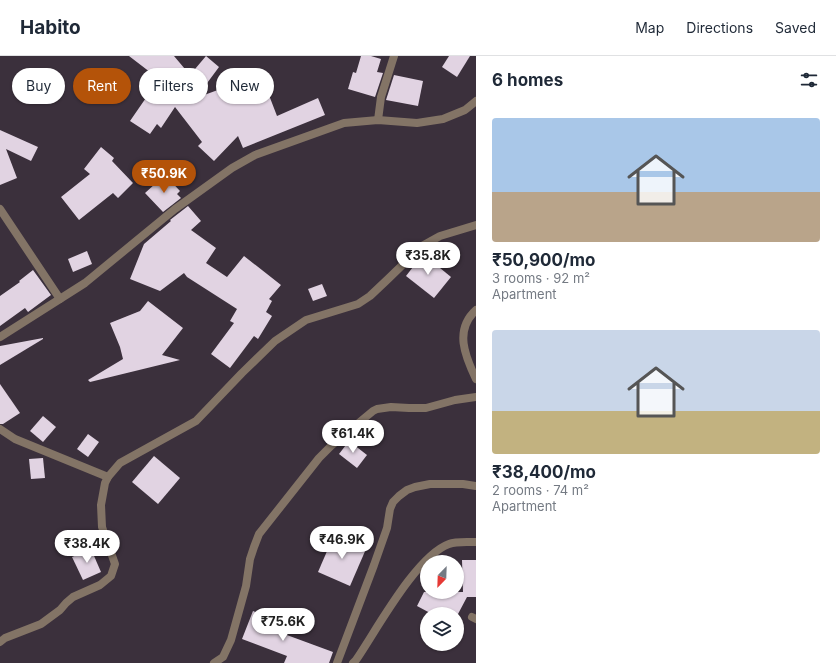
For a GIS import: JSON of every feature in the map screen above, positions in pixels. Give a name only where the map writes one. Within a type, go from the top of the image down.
[{"type":"street","points":[[378,120],[381,97],[394,56]]},
{"type":"street","points":[[0,337],[85,283],[175,209],[232,168],[255,155],[344,123],[378,120],[417,123],[443,120],[465,110],[476,101]]},
{"type":"street","points":[[0,210],[60,299]]},
{"type":"street","points":[[0,642],[11,635],[31,629],[41,624],[60,610],[73,597],[100,585],[111,576],[115,564],[108,548],[102,527],[101,505],[105,483],[108,477],[120,464],[196,421],[275,341],[306,320],[358,304],[384,284],[422,246],[440,236],[476,224]]},
{"type":"street","points":[[476,310],[465,324],[463,333],[468,363],[476,379]]},
{"type":"street","points":[[214,663],[224,657],[232,640],[246,586],[250,559],[259,534],[319,458],[331,446],[377,409],[391,407],[426,408],[454,400],[476,397]]},
{"type":"street","points":[[0,429],[15,439],[108,477]]},
{"type":"street","points":[[337,663],[387,528],[390,509],[393,502],[407,490],[430,484],[463,484],[476,486]]},
{"type":"street","points":[[353,663],[408,582],[432,554],[449,543],[476,542]]},
{"type":"building","points":[[129,56],[174,56],[184,68],[145,68]]},
{"type":"building","points":[[206,56],[219,67],[216,68],[216,71],[208,82],[208,68],[196,68]]},
{"type":"building","points":[[361,56],[371,56],[381,59],[377,72],[383,73],[375,97],[348,89],[353,72],[356,73]]},
{"type":"building","points":[[449,56],[470,56],[457,77],[442,67]]},
{"type":"building","points":[[394,75],[423,81],[418,106],[386,100]]},
{"type":"building","points":[[216,91],[216,104],[272,104],[277,116],[318,98],[325,115],[243,148],[238,136],[214,161],[198,146],[202,142],[175,107],[161,128],[157,124],[150,134],[130,121],[142,104],[208,104],[208,94]]},
{"type":"building","points":[[0,130],[38,147],[31,161],[6,149],[17,178],[0,185]]},
{"type":"building","points":[[101,147],[114,158],[112,161],[133,183],[118,198],[113,193],[79,220],[61,197],[90,174],[84,169]]},
{"type":"building","points":[[165,175],[180,191],[177,194],[181,198],[163,212],[145,193]]},
{"type":"building","points":[[188,206],[201,221],[191,230],[216,248],[206,263],[227,277],[244,256],[281,285],[269,299],[272,301],[266,312],[272,316],[258,339],[254,336],[230,368],[211,354],[234,323],[230,321],[237,309],[187,277],[184,273],[160,291],[130,279],[144,244]]},
{"type":"building","points":[[87,251],[92,264],[73,272],[68,259]]},
{"type":"building","points":[[423,254],[451,277],[434,298],[406,276]]},
{"type":"building","points":[[33,270],[51,295],[28,312],[25,308],[0,326],[0,296],[20,282],[19,281]]},
{"type":"building","points":[[322,284],[327,296],[313,301],[308,289]]},
{"type":"building","points":[[148,301],[183,328],[162,355],[180,360],[90,382],[88,380],[123,359],[120,347],[110,323],[140,311]]},
{"type":"building","points":[[43,339],[0,365],[0,346]]},
{"type":"building","points":[[0,384],[20,413],[3,424],[0,424]]},
{"type":"building","points":[[43,416],[56,427],[43,442],[30,431]]},
{"type":"building","points":[[88,434],[99,442],[88,457],[77,449]]},
{"type":"building","points":[[349,441],[367,455],[357,468],[339,454]]},
{"type":"building","points":[[154,456],[180,478],[158,504],[132,482]]},
{"type":"building","points":[[43,458],[45,478],[31,479],[29,459]]},
{"type":"building","points":[[334,535],[366,549],[350,586],[318,572]]},
{"type":"building","points":[[91,549],[101,572],[83,580],[72,557]]},
{"type":"building","points":[[464,560],[476,560],[476,597],[467,597],[462,607],[420,608],[417,606],[420,599],[464,599]]},
{"type":"building","points":[[253,611],[279,621],[276,631],[333,652],[329,663],[284,663],[287,656],[242,639]]}]
